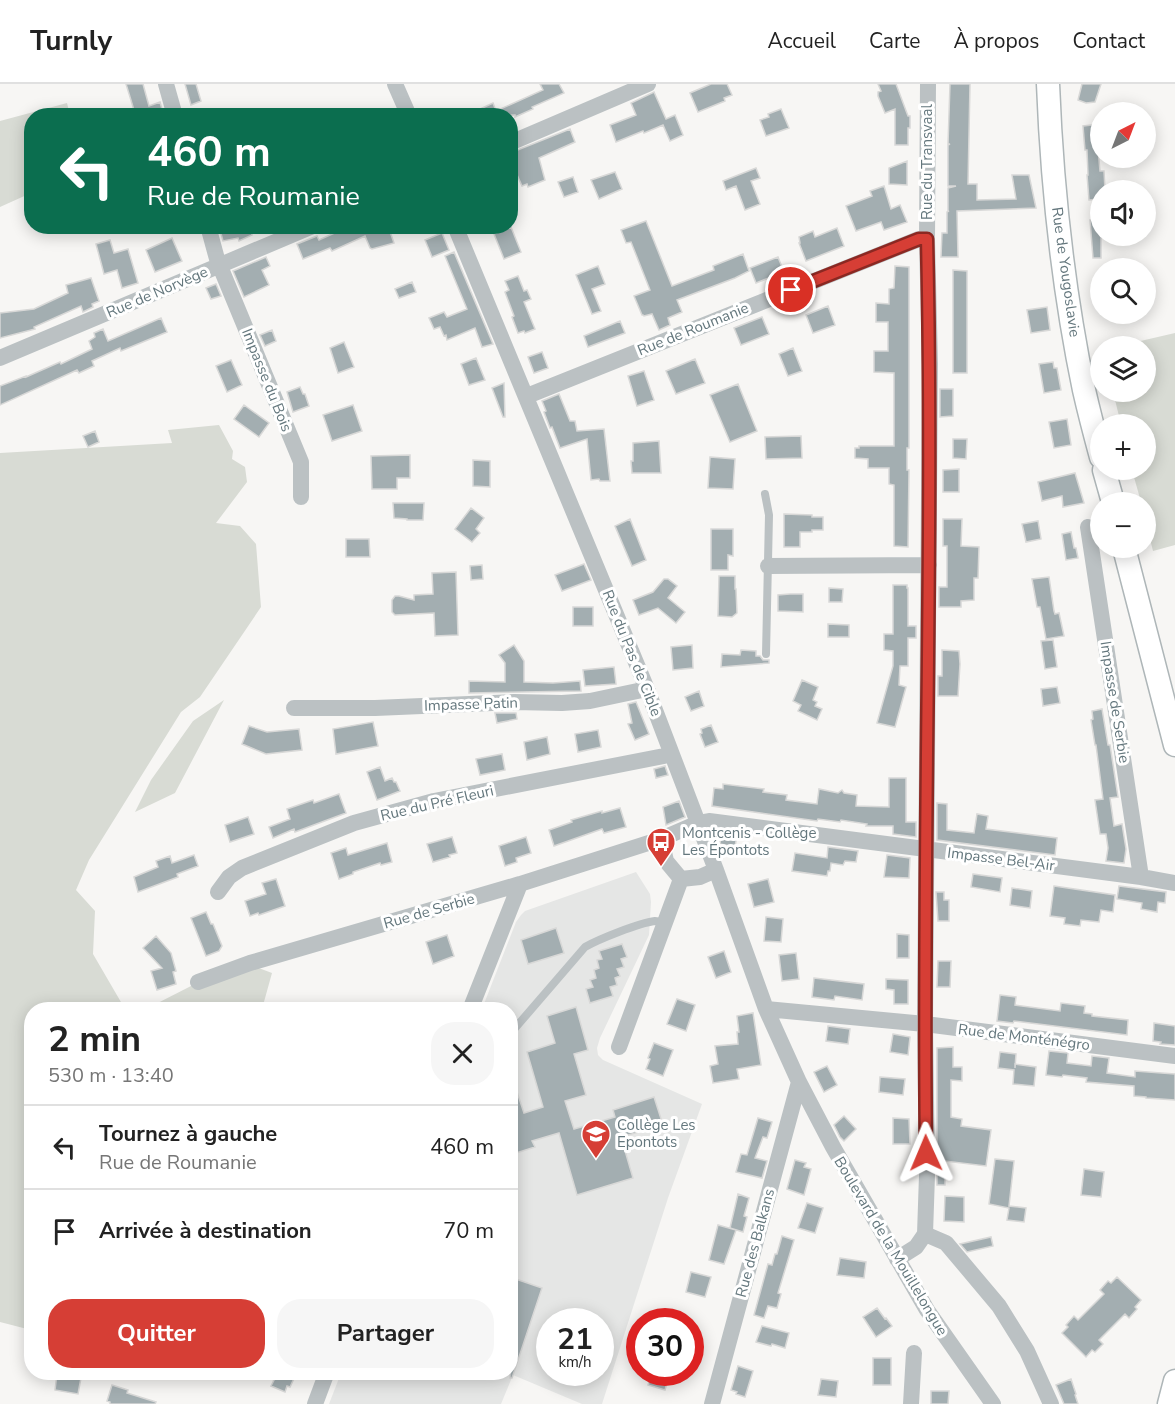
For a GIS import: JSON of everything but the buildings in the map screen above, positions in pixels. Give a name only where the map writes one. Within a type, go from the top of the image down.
[{"type":"main road","name":"Rue de Yougoslavie","points":[[1048,84],[1055,193],[1070,312],[1090,414]]},
{"type":"main road","points":[[1127,558],[1175,745]]},
{"type":"main road","points":[[1169,1404],[1175,1381]]},
{"type":"street","points":[[166,84],[173,108]]},
{"type":"street","points":[[395,84],[406,108]]},
{"type":"street","points":[[518,140],[648,84]]},
{"type":"street","name":"Rue du Transvaal","points":[[925,1234],[930,364],[927,84]]},
{"type":"street","name":"Impasse du Bois","points":[[210,234],[220,266],[301,462],[302,497]]},
{"type":"street","name":"Rue de Norvège","points":[[0,358],[294,234]]},
{"type":"street","name":"Rue du Pas de Cible","points":[[458,234],[647,689],[766,1010],[799,1082]]},
{"type":"street","name":"Rue de Roumanie","points":[[527,396],[919,239],[927,239]]},
{"type":"street","name":"Impasse de Serbie","points":[[1088,527],[1142,877]]},
{"type":"street","points":[[768,566],[929,565]]},
{"type":"street","name":"Impasse Patin","points":[[294,708],[375,708],[514,702],[562,703],[590,701],[647,689]]},
{"type":"street","name":"Rue du Pré Fleuri","points":[[218,892],[229,877],[242,868],[354,823],[434,801],[671,753]]},
{"type":"street","name":"Impasse Bel-Air","points":[[661,839],[698,823],[709,821],[1142,877],[1175,884]]},
{"type":"street","points":[[661,839],[666,861],[681,879]]},
{"type":"street","name":"Rue de Serbie","points":[[198,982],[250,963],[520,884],[661,839]]},
{"type":"street","points":[[681,879],[700,877],[716,870]]},
{"type":"street","points":[[619,1047],[681,879]]},
{"type":"street","points":[[473,1002],[520,884]]},
{"type":"street","name":"Rue de Monténégro","points":[[766,1010],[925,1024],[1175,1056]]},
{"type":"street","name":"Boulevard de la Mouillelongue","points":[[799,1082],[833,1147],[927,1310],[993,1404]]},
{"type":"street","name":"Rue des Balkans","points":[[712,1404],[799,1082]]},
{"type":"street","points":[[897,1259],[916,1247],[925,1234],[946,1243],[999,1306],[1028,1351],[1051,1404]]},
{"type":"street","points":[[911,1404],[914,1353]]},
{"type":"street","points":[[315,1404],[324,1380]]},
{"type":"lane","points":[[765,494],[769,515],[766,654]]},
{"type":"lane","points":[[518,1025],[585,948],[641,925],[657,921],[664,923]]},
{"type":"shaded area","points":[[67,103],[68,108],[48,108]]},
{"type":"shaded area","points":[[24,115],[24,196],[0,207],[0,121]]},
{"type":"shaded area","points":[[1175,333],[1175,545],[1156,550],[1156,492],[1138,492],[1135,480],[1156,480],[1156,414],[1118,414],[1116,402],[1156,402],[1156,337]]},
{"type":"shaded area","points":[[219,425],[233,451],[232,459],[245,467],[247,482],[216,523],[240,526],[256,544],[261,607],[200,697],[181,712],[89,860],[76,890],[95,911],[93,954],[121,1002],[24,1002],[24,1328],[0,1322],[0,453],[172,443],[168,430]]},
{"type":"shaded area","points":[[224,700],[175,793],[135,812],[151,780],[193,721]]},
{"type":"shaded area","name":"Collège Les Epontots","points":[[636,872],[650,894],[649,935],[600,1038],[597,1048],[598,1055],[603,1060],[702,1104],[668,1198],[633,1308],[626,1308],[626,1329],[614,1367],[614,1308],[536,1308],[536,1385],[518,1377],[518,1002],[485,1002],[516,922],[525,911]]},
{"type":"shaded area","points":[[240,961],[272,973],[264,1002],[160,1002]]},
{"type":"shaded area","name":"Collège Les Epontots","points":[[338,1380],[511,1380],[501,1404],[329,1404]]},
{"type":"shaded area","name":"Collège Les Epontots","points":[[539,1386],[608,1386],[602,1404],[582,1404]]},
{"type":"place","name":"Montcenis - Collège Les Épontots","points":[[661,868]]},
{"type":"place","name":"Collège Les Epontots","points":[[596,1160]]},
{"type":"route","points":[[791,290],[919,239],[927,239],[930,364],[926,1153]]}]
